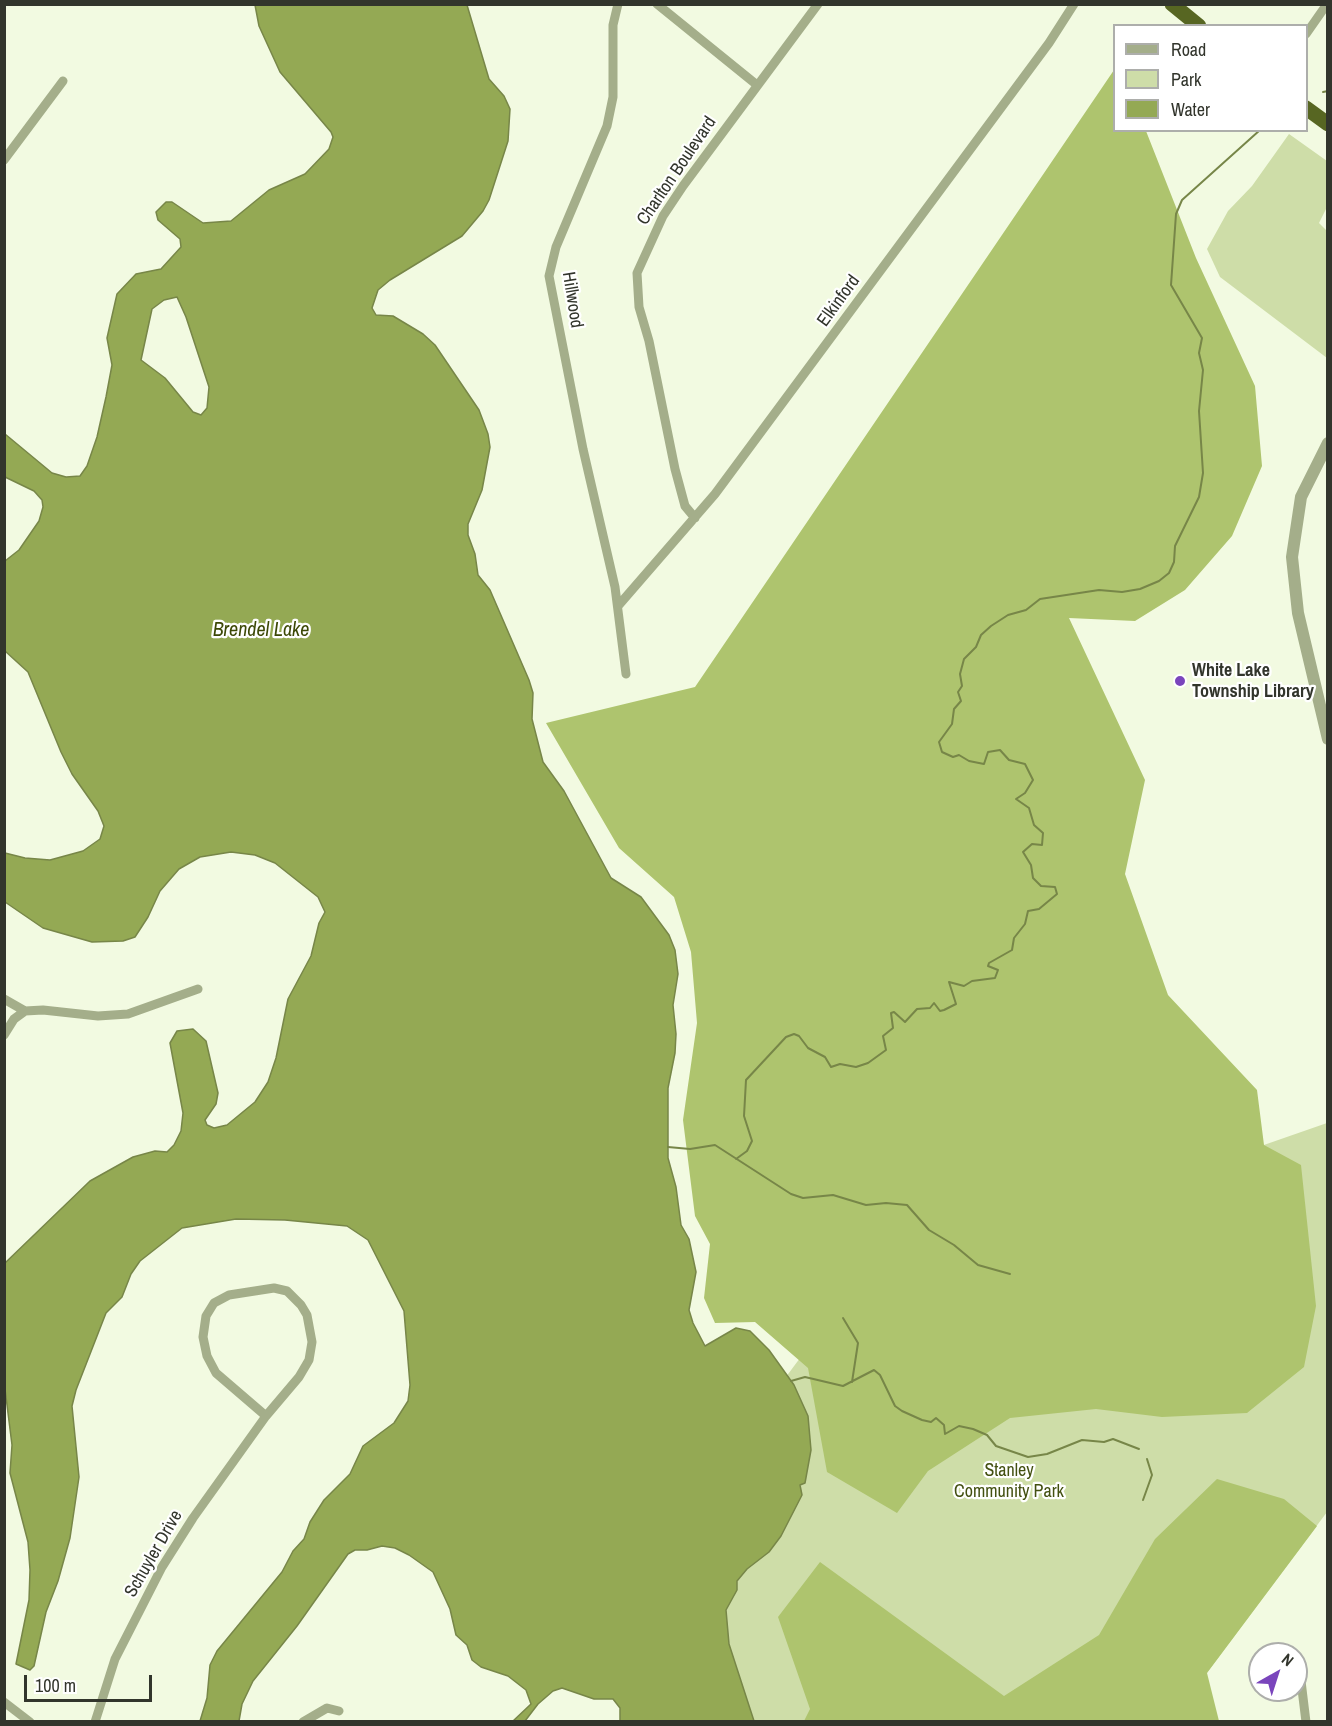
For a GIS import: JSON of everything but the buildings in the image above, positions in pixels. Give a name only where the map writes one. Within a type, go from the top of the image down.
[{"type":"highway","points":[[1172,4],[1197,24]]},
{"type":"highway","points":[[1308,109],[1328,124]]},
{"type":"street","name":"Hillwood","points":[[618,4],[613,25],[613,97],[607,126],[556,247],[549,276],[618,606],[626,674]]},
{"type":"street","points":[[657,4],[757,85]]},
{"type":"street","name":"Charlton Boulevard","points":[[695,518],[685,506],[677,479],[651,351],[639,307],[637,273],[663,216],[818,4]]},
{"type":"street","name":"Elkinford","points":[[618,606],[695,518],[852,311],[1043,51],[1074,4]]},
{"type":"street","points":[[1308,31],[1327,4]]},
{"type":"street","points":[[4,160],[63,81]]},
{"type":"street","points":[[1328,443],[1301,497],[1295,521],[1292,557],[1296,603],[1328,739]]},
{"type":"street","points":[[4,999],[25,1011],[43,1010],[98,1016],[128,1014],[198,989]]},
{"type":"street","points":[[4,1035],[15,1019],[25,1011]]},
{"type":"street","name":"Schuyler Drive","points":[[95,1722],[115,1659],[162,1567],[193,1518],[266,1416],[299,1377],[309,1360],[312,1341],[307,1316],[301,1305],[287,1291],[274,1288],[229,1295],[214,1303],[206,1317],[203,1337],[207,1356],[216,1373],[266,1416]]},
{"type":"street","points":[[4,1702],[30,1722]]},
{"type":"street","points":[[1302,1702],[1306,1722]]},
{"type":"street","points":[[303,1722],[327,1708],[339,1711]]},
{"type":"green space","points":[[1289,134],[1327,161],[1327,207],[1319,223],[1327,231],[1327,358],[1220,277],[1207,249],[1228,211],[1252,186]]},
{"type":"green space","name":"Stanley Community Park","points":[[1327,1123],[1327,1512],[1171,1721],[646,1721],[572,1665],[959,1144],[1238,1154]]},
{"type":"shaded area","points":[[1113,71],[1113,132],[1146,132],[1196,258],[1255,386],[1262,466],[1232,536],[1185,590],[1135,621],[1069,618],[1145,780],[1125,874],[1168,995],[1257,1090],[1264,1145],[1301,1165],[1316,1306],[1304,1367],[1247,1413],[1162,1417],[1096,1409],[1010,1418],[928,1471],[897,1513],[827,1472],[808,1368],[755,1322],[715,1323],[704,1298],[710,1244],[695,1216],[683,1120],[697,1023],[691,952],[674,897],[619,848],[546,723],[695,687]]},
{"type":"shaded area","points":[[1217,1479],[1284,1499],[1317,1526],[1207,1673],[1219,1721],[804,1721],[810,1709],[778,1617],[820,1562],[1004,1696],[1099,1635],[1155,1539]]},
{"type":"water","name":"Brendel Lake","points":[[255,5],[467,5],[489,79],[504,96],[510,109],[508,141],[489,200],[483,211],[462,236],[390,280],[378,290],[372,308],[376,315],[393,316],[423,334],[435,345],[479,410],[490,447],[482,490],[468,524],[468,535],[475,554],[478,575],[490,590],[529,680],[533,693],[532,719],[543,762],[564,791],[611,878],[641,897],[669,935],[675,950],[678,974],[673,1005],[676,1034],[668,1088],[668,1158],[676,1187],[681,1225],[689,1239],[696,1272],[689,1310],[693,1323],[705,1346],[736,1328],[750,1331],[769,1350],[794,1385],[808,1416],[811,1450],[805,1483],[800,1485],[802,1495],[781,1536],[769,1552],[747,1569],[737,1581],[737,1590],[726,1610],[729,1644],[754,1721],[620,1721],[620,1708],[613,1699],[594,1699],[562,1688],[553,1691],[538,1704],[525,1721],[513,1721],[531,1704],[526,1690],[508,1676],[481,1667],[472,1660],[467,1645],[456,1635],[450,1609],[433,1572],[409,1555],[395,1548],[382,1546],[355,1550],[348,1554],[297,1626],[253,1681],[242,1704],[239,1721],[200,1721],[207,1698],[210,1665],[217,1651],[282,1572],[293,1551],[304,1539],[310,1522],[324,1500],[350,1474],[363,1446],[394,1423],[408,1401],[410,1385],[404,1311],[368,1240],[347,1226],[285,1220],[236,1219],[182,1228],[140,1261],[131,1274],[122,1297],[106,1313],[72,1406],[79,1477],[70,1538],[58,1581],[46,1612],[34,1666],[30,1670],[16,1664],[29,1600],[30,1570],[28,1542],[10,1473],[12,1445],[4,1381],[5,1263],[90,1181],[133,1157],[155,1151],[167,1152],[174,1145],[181,1131],[183,1113],[170,1043],[177,1031],[193,1029],[206,1041],[218,1093],[216,1104],[205,1120],[207,1125],[214,1128],[227,1125],[255,1102],[268,1082],[276,1058],[288,999],[311,956],[319,923],[325,912],[318,897],[275,863],[255,855],[231,852],[200,857],[179,869],[160,891],[148,917],[135,937],[123,941],[92,942],[43,928],[5,902],[5,853],[25,858],[50,860],[83,851],[100,839],[104,826],[98,811],[72,774],[61,752],[28,672],[5,651],[5,561],[19,550],[39,521],[43,507],[42,500],[34,491],[5,477],[5,434],[52,473],[66,477],[80,476],[87,466],[97,437],[106,397],[112,365],[107,338],[117,294],[136,274],[161,269],[181,247],[180,239],[158,220],[156,212],[166,202],[172,202],[203,223],[231,221],[269,190],[305,174],[329,149],[333,137],[331,132],[280,72],[259,26]],"holes":[[[177,297],[209,387],[207,408],[201,415],[193,412],[165,378],[141,360],[152,309],[164,300]]]},
{"type":"waterway","points":[[1323,92],[1328,91]]},
{"type":"waterway","points":[[736,1159],[747,1151],[752,1141],[744,1116],[746,1080],[786,1037],[794,1034],[799,1036],[808,1048],[825,1057],[831,1067],[840,1064],[856,1067],[868,1063],[886,1050],[883,1036],[893,1028],[891,1013],[894,1012],[905,1022],[917,1009],[930,1008],[934,1003],[940,1011],[944,1010],[956,1004],[949,982],[964,986],[972,981],[995,978],[998,970],[988,966],[989,963],[1012,950],[1014,938],[1025,924],[1028,911],[1039,909],[1057,894],[1055,887],[1041,886],[1033,878],[1031,865],[1023,852],[1032,844],[1042,845],[1043,833],[1034,825],[1029,808],[1016,799],[1025,793],[1033,780],[1025,764],[1009,760],[1000,750],[988,752],[984,764],[969,761],[959,755],[953,757],[942,752],[939,742],[952,724],[954,709],[961,701],[958,692],[962,686],[960,674],[964,659],[976,647],[981,635],[991,626],[1008,615],[1026,610],[1040,599],[1099,590],[1122,592],[1140,589],[1159,581],[1169,573],[1174,562],[1175,546],[1199,497],[1203,473],[1199,411],[1203,370],[1199,353],[1202,338],[1171,285],[1176,214],[1182,200],[1258,132]]},
{"type":"waterway","points":[[668,1147],[690,1149],[715,1145],[791,1194],[803,1198],[833,1195],[866,1205],[886,1203],[907,1205],[929,1230],[954,1245],[978,1265],[1010,1274]]},
{"type":"waterway","points":[[843,1318],[858,1343],[852,1382]]},
{"type":"waterway","points":[[791,1381],[805,1377],[843,1386],[874,1370],[880,1375],[895,1406],[902,1411],[931,1422],[936,1418],[944,1425],[945,1434],[959,1426],[973,1429],[987,1435],[996,1446],[1028,1457],[1047,1454],[1082,1440],[1104,1442],[1113,1439],[1139,1449]]},
{"type":"waterway","points":[[1143,1500],[1152,1475],[1147,1459]]},
{"type":"place","name":"White Lake Township Library","points":[[1180,681]]}]
